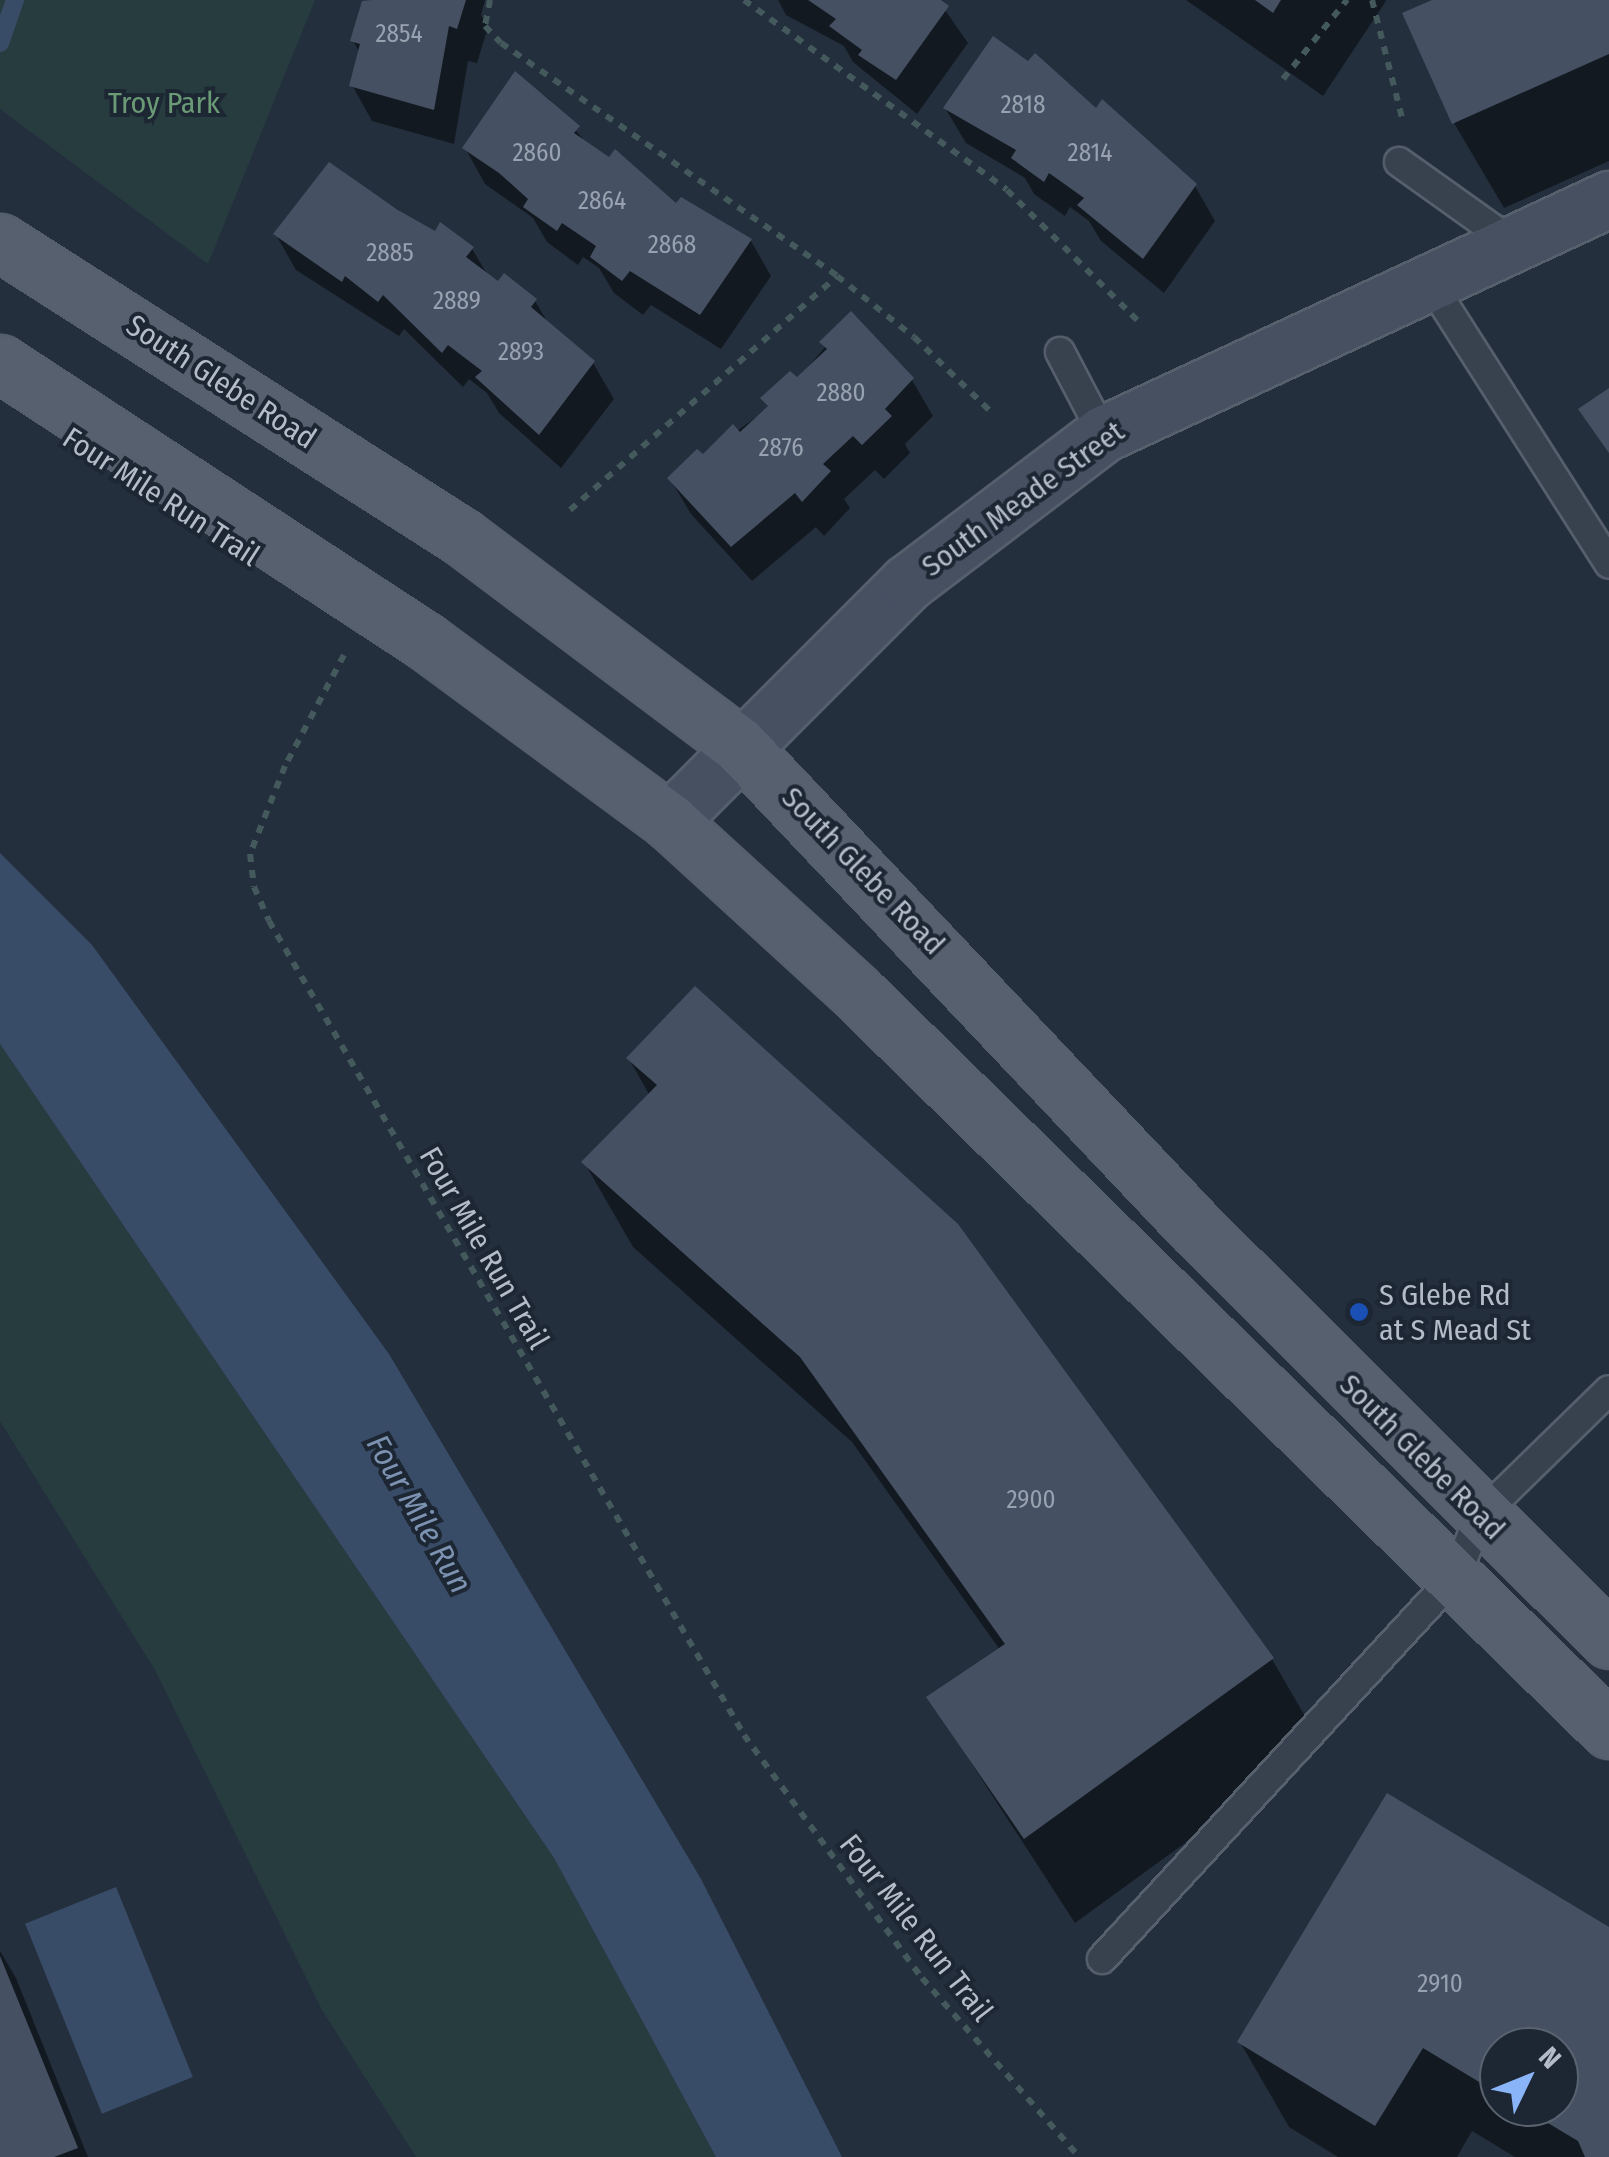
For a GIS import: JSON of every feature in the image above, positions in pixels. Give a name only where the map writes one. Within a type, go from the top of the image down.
[{"type":"main road","name":"South Glebe Road","points":[[0,242],[462,537],[739,744],[1480,1516],[1609,1640]]},
{"type":"main road","name":"South Glebe Road","points":[[20,376],[425,642],[669,821],[856,991],[1609,1730]]},
{"type":"street","name":"South Meade Street","points":[[669,821],[739,744],[907,582],[1103,434],[1609,199]]},
{"type":"lane","points":[[1399,162],[1511,242]]},
{"type":"lane","points":[[1429,281],[1609,564]]},
{"type":"lane","points":[[1060,352],[1103,434]]},
{"type":"lane","points":[[1102,1959],[1456,1576],[1480,1516],[1609,1390]]},
{"type":"path","points":[[490,0],[485,26],[502,43],[838,276],[914,337],[991,412]]},
{"type":"path","points":[[744,0],[1008,190],[1137,320]]},
{"type":"path","points":[[1283,79],[1347,0]]},
{"type":"path","points":[[1372,0],[1405,128]]},
{"type":"path","points":[[570,510],[838,276]]},
{"type":"path","name":"Four Mile Run Trail","points":[[349,647],[285,766],[250,854],[254,887],[270,921],[744,1735],[922,1978],[1079,2157]]},
{"type":"green space","name":"Troy Park","points":[[0,0],[315,0],[208,264],[0,109]]},
{"type":"green space","points":[[0,1044],[554,1858],[716,2157],[416,2157],[322,2010],[155,1670],[0,1421]]},
{"type":"water","name":"Four Mile Run","points":[[0,853],[92,945],[389,1354],[701,1879],[842,2157],[716,2157],[554,1858],[0,1044]]},
{"type":"water","points":[[116,1887],[193,2077],[102,2114],[25,1924]]},
{"type":"building","points":[[466,0],[457,29],[449,26],[434,110],[349,86],[360,44],[350,41],[362,1]]},
{"type":"building","points":[[808,0],[941,0],[949,6],[896,80],[858,55],[862,50],[829,26],[836,19]]},
{"type":"building","points":[[1255,0],[1281,0],[1273,13]]},
{"type":"building","points":[[1432,0],[1609,0],[1609,54],[1452,124],[1402,13]]},
{"type":"building","points":[[993,36],[1028,61],[1035,53],[1096,108],[1102,99],[1197,184],[1143,259],[1077,205],[1084,198],[1049,173],[1044,182],[1011,158],[1016,150],[943,108]]},
{"type":"building","points":[[515,71],[580,126],[574,133],[609,157],[615,149],[676,203],[681,197],[752,239],[700,315],[630,271],[622,281],[590,257],[596,246],[562,223],[557,231],[523,207],[528,199],[462,148]]},
{"type":"building","points":[[329,162],[398,210],[435,231],[440,222],[474,247],[466,257],[498,281],[504,273],[537,299],[531,307],[595,361],[539,435],[475,377],[482,371],[448,345],[442,353],[383,295],[378,302],[345,276],[342,282],[273,234]]},
{"type":"building","points":[[851,311],[914,378],[885,409],[892,416],[862,445],[853,436],[823,464],[831,471],[802,502],[795,493],[731,547],[667,478],[697,449],[703,454],[733,424],[740,432],[768,406],[760,398],[790,371],[797,377],[827,349],[819,342]]},
{"type":"building","points":[[1609,388],[1609,453],[1578,409]]},
{"type":"building","points":[[695,986],[958,1224],[1274,1658],[1024,1839],[926,1697],[1005,1644],[800,1357],[581,1162],[657,1085],[626,1058]]},
{"type":"building","points":[[1387,1793],[1609,1927],[1609,2157],[1585,2157],[1578,2141],[1555,2127],[1579,2127],[1579,2027],[1479,2027],[1479,2082],[1423,2048],[1375,2126],[1237,2042]]},
{"type":"building","points":[[0,1956],[78,2148],[54,2157],[0,2157]]},
{"type":"waterway","points":[[0,43],[15,0]]},
{"type":"place","name":"S Glebe Rd at S Mead St","points":[[1359,1312]]}]
